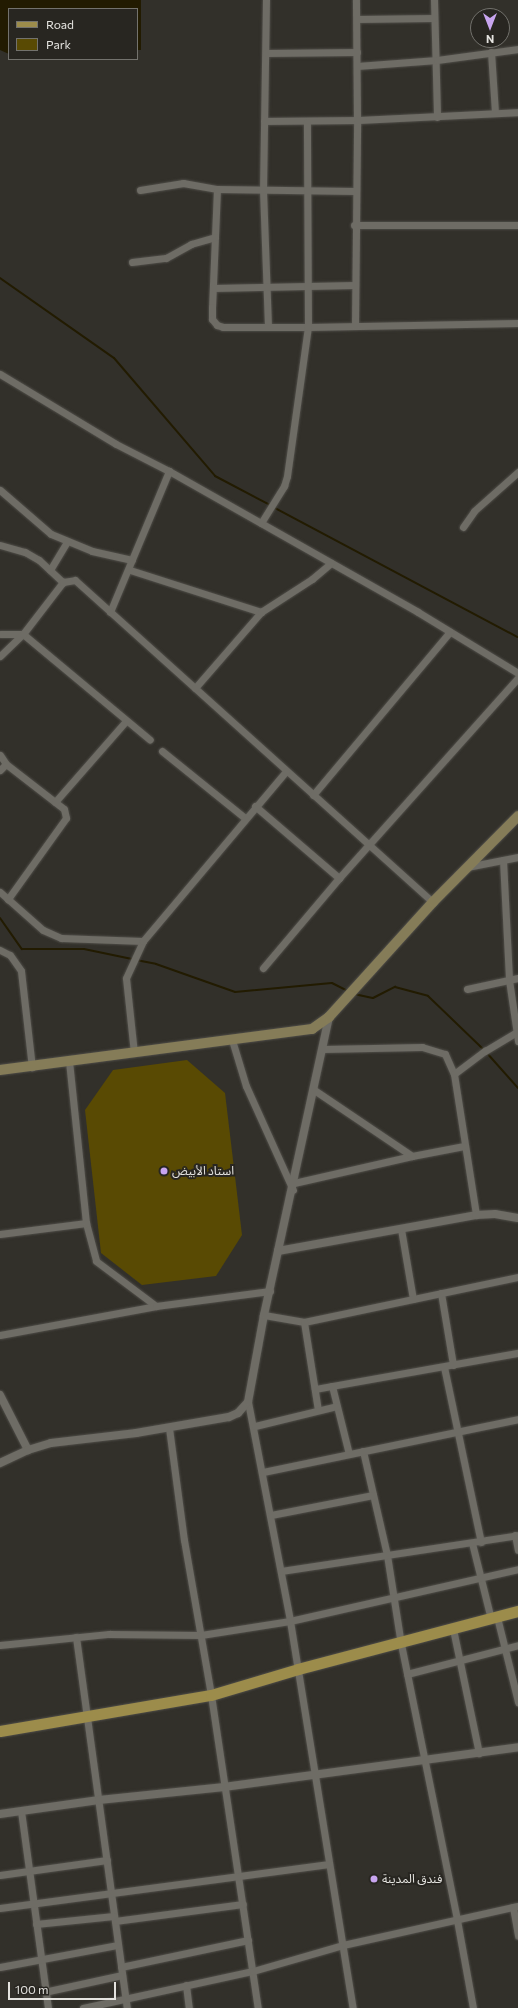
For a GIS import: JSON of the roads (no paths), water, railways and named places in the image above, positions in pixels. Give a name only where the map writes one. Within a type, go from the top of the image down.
[{"type":"main road","points":[[0,1070],[312,1029],[329,1017],[338,1005],[433,902],[518,816]]},
{"type":"main road","points":[[0,1731],[211,1695],[298,1669],[401,1644],[518,1611]]},
{"type":"street","points":[[266,0],[262,190],[268,327]]},
{"type":"street","points":[[355,326],[354,225],[357,120],[356,0]]},
{"type":"street","points":[[434,0],[437,60],[437,117]]},
{"type":"street","points":[[357,19],[434,18]]},
{"type":"street","points":[[357,66],[437,60],[518,48]]},
{"type":"street","points":[[266,53],[357,52]]},
{"type":"street","points":[[491,52],[495,113]]},
{"type":"street","points":[[264,121],[307,122],[518,112]]},
{"type":"street","points":[[261,523],[284,486],[287,476],[308,327],[306,192],[307,122]]},
{"type":"street","points":[[140,190],[183,183],[216,189],[306,192],[355,191]]},
{"type":"street","points":[[216,189],[212,319],[216,325],[222,327],[308,327],[518,323]]},
{"type":"street","points":[[354,225],[518,226]]},
{"type":"street","points":[[132,262],[170,256],[191,244],[215,237]]},
{"type":"street","points":[[213,288],[355,285]]},
{"type":"street","points":[[0,374],[116,444],[169,471],[261,523],[518,673]]},
{"type":"street","points":[[110,612],[130,570],[132,560],[169,471]]},
{"type":"street","points":[[463,527],[474,511],[518,472]]},
{"type":"street","points":[[0,490],[51,534],[66,542],[92,551],[132,560]]},
{"type":"street","points":[[50,570],[66,542]]},
{"type":"street","points":[[0,545],[25,552],[50,570],[63,582]]},
{"type":"street","points":[[195,688],[260,612],[312,579],[331,563]]},
{"type":"street","points":[[130,570],[260,612]]},
{"type":"street","points":[[0,656],[23,634],[63,582],[75,580],[433,902]]},
{"type":"street","points":[[313,795],[450,632]]},
{"type":"street","points":[[0,634],[23,634],[150,740]]},
{"type":"street","points":[[263,968],[339,878],[518,678]]},
{"type":"street","points":[[55,802],[126,721]]},
{"type":"street","points":[[162,750],[245,818]]},
{"type":"street","points":[[0,755],[6,764],[64,809],[66,818],[62,826],[8,899]]},
{"type":"street","points":[[0,770],[6,764]]},
{"type":"street","points":[[134,1053],[126,978],[137,952],[143,941],[286,771]]},
{"type":"street","points":[[255,806],[339,878]]},
{"type":"street","points":[[466,867],[518,857]]},
{"type":"street","points":[[503,860],[509,980],[518,1041]]},
{"type":"street","points":[[0,892],[43,930],[62,938],[143,941]]},
{"type":"street","points":[[0,950],[10,955],[21,971],[32,1067]]},
{"type":"street","points":[[467,989],[518,978]]},
{"type":"street","points":[[329,1017],[264,1315],[248,1402],[255,1426],[290,1621],[353,2008]]},
{"type":"street","points":[[454,1074],[485,1051],[517,1032]]},
{"type":"street","points":[[232,1040],[246,1086],[293,1187]]},
{"type":"street","points":[[323,1049],[422,1047],[445,1054],[454,1074],[464,1146],[476,1215]]},
{"type":"street","points":[[69,1062],[86,1222],[96,1261],[156,1306]]},
{"type":"street","points":[[314,1090],[412,1156]]},
{"type":"street","points":[[293,1187],[412,1156],[464,1146]]},
{"type":"street","points":[[278,1251],[476,1215],[495,1214],[518,1218]]},
{"type":"street","points":[[0,1234],[86,1222]]},
{"type":"street","points":[[401,1229],[413,1299]]},
{"type":"street","points":[[264,1315],[304,1322],[518,1278]]},
{"type":"street","points":[[0,1335],[156,1306],[270,1290]]},
{"type":"street","points":[[441,1293],[453,1365]]},
{"type":"street","points":[[304,1322],[318,1410]]},
{"type":"street","points":[[315,1389],[518,1353]]},
{"type":"street","points":[[444,1367],[456,1431],[481,1542]]},
{"type":"street","points":[[332,1386],[349,1454]]},
{"type":"street","points":[[0,1395],[28,1450]]},
{"type":"street","points":[[0,1463],[28,1450],[51,1442],[169,1428],[229,1417],[238,1413],[248,1402]]},
{"type":"street","points":[[255,1426],[337,1406]]},
{"type":"street","points":[[263,1472],[518,1419]]},
{"type":"street","points":[[169,1428],[184,1540],[211,1695],[238,1878],[254,1971],[258,2008]]},
{"type":"street","points":[[363,1451],[387,1555],[401,1644],[457,1920],[473,2008]]},
{"type":"street","points":[[271,1515],[373,1495]]},
{"type":"street","points":[[281,1571],[481,1542],[516,1535],[518,1550]]},
{"type":"street","points":[[472,1543],[481,1577],[505,1648],[518,1702]]},
{"type":"street","points":[[0,1645],[76,1637],[201,1635],[290,1621],[394,1599],[518,1569]]},
{"type":"street","points":[[453,1629],[478,1753]]},
{"type":"street","points":[[76,1637],[127,2008]]},
{"type":"street","points":[[407,1674],[518,1645]]},
{"type":"street","points":[[0,1814],[99,1800],[224,1787],[518,1747]]},
{"type":"street","points":[[21,1811],[44,1992],[48,2008]]},
{"type":"street","points":[[0,1875],[107,1860]]},
{"type":"street","points":[[0,1908],[238,1878],[329,1864]]},
{"type":"street","points":[[36,1924],[115,1918],[243,1904]]},
{"type":"street","points":[[83,2008],[254,1971],[343,1945],[515,1906],[518,1936]]},
{"type":"street","points":[[121,1967],[248,1940]]},
{"type":"street","points":[[0,1967],[118,1945]]},
{"type":"street","points":[[44,1992],[122,1976]]},
{"type":"street","points":[[186,1985],[189,2008]]},
{"type":"waterway","points":[[0,278],[114,358],[215,476],[270,505]]},
{"type":"waterway","points":[[273,507],[518,637]]},
{"type":"waterway","points":[[0,918],[22,949],[84,949],[132,959]]},
{"type":"waterway","points":[[136,960],[156,964],[235,992],[332,983],[348,991]]},
{"type":"waterway","points":[[354,994],[373,998],[395,987],[428,996],[483,1049]]},
{"type":"waterway","points":[[486,1052],[518,1088]]},
{"type":"place","name":"استاد الأبيض","points":[[164,1171]]},
{"type":"place","name":"فندق المدينة","points":[[374,1879]]}]
